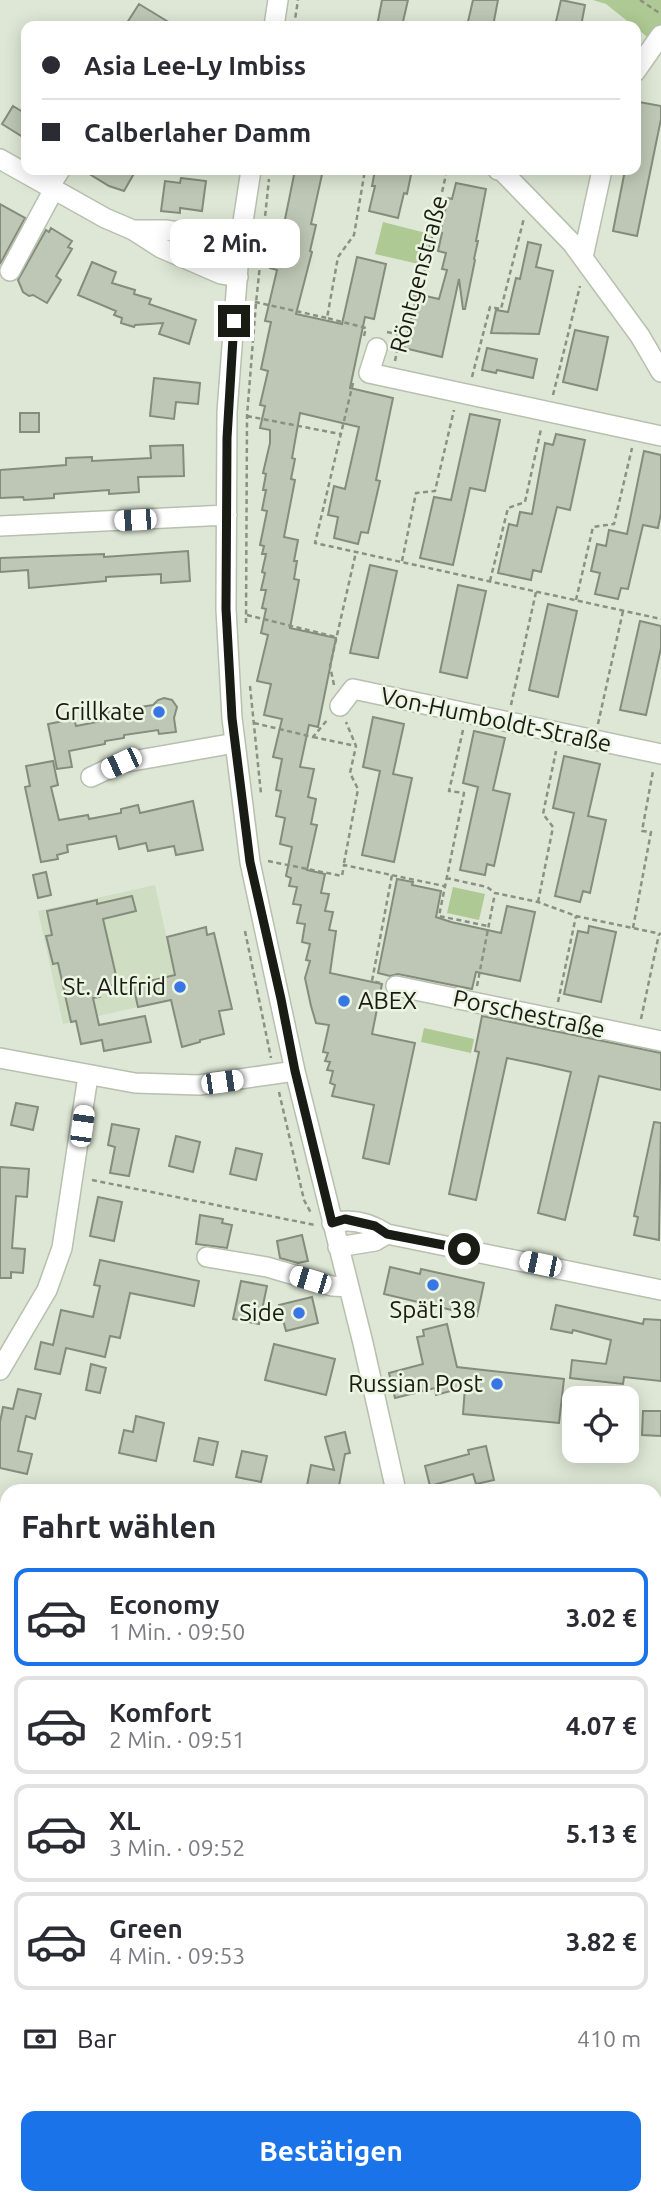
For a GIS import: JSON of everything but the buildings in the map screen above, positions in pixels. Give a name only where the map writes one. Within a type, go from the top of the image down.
[{"type":"street","points":[[275,21],[278,0]]},
{"type":"street","points":[[641,63],[661,35]]},
{"type":"street","points":[[0,159],[21,171]]},
{"type":"street","points":[[28,175],[173,253],[221,274],[238,277]]},
{"type":"street","points":[[10,271],[58,175]]},
{"type":"street","points":[[250,175],[240,241],[227,412],[226,609],[234,743],[250,862],[295,1071],[394,1484]]},
{"type":"street","points":[[506,175],[572,243],[640,336],[661,372]]},
{"type":"street","points":[[584,260],[601,175]]},
{"type":"street","points":[[133,230],[165,230],[240,241]]},
{"type":"street","name":"Röntgenstraße","points":[[370,344],[369,373],[661,436]]},
{"type":"street","points":[[0,526],[227,515]]},
{"type":"street","name":"Von-Humboldt-Straße","points":[[340,706],[353,689],[659,754]]},
{"type":"street","points":[[91,777],[121,763],[234,743]]},
{"type":"street","name":"Porschestraße","points":[[396,986],[661,1041]]},
{"type":"street","points":[[0,1058],[49,1063],[88,1076],[135,1083],[199,1085],[295,1071]]},
{"type":"street","points":[[0,1370],[47,1290],[62,1248],[75,1177],[88,1076]]},
{"type":"street","points":[[332,1223],[345,1219],[375,1226],[387,1234],[661,1290]]},
{"type":"street","points":[[338,1247],[375,1241],[387,1234]]},
{"type":"street","points":[[207,1257],[267,1267],[332,1286],[349,1287]]},
{"type":"path","points":[[295,21],[298,0]]},
{"type":"path","points":[[639,0],[661,14]]},
{"type":"path","points":[[247,626],[247,416],[270,175]]},
{"type":"path","points":[[327,318],[338,257],[354,235],[364,175]]},
{"type":"path","name":"Röntgenstraße","points":[[392,378],[407,302],[420,290],[446,175]]},
{"type":"path","points":[[402,561],[416,492],[435,491],[490,307],[501,309],[528,200]]},
{"type":"path","points":[[490,581],[508,508],[525,502],[584,260]]},
{"type":"path","points":[[256,303],[366,328],[370,344]]},
{"type":"path","points":[[354,380],[315,543],[661,619]]},
{"type":"path","points":[[227,412],[340,434]]},
{"type":"path","points":[[576,600],[593,527],[614,524],[635,431]]},
{"type":"path","points":[[250,862],[269,860],[342,876],[358,789],[350,773],[356,746],[340,706],[330,666],[356,552]]},
{"type":"path","points":[[508,722],[536,591]]},
{"type":"path","points":[[226,609],[336,637]]},
{"type":"path","points":[[594,740],[623,611]]},
{"type":"path","points":[[250,687],[262,806]]},
{"type":"path","points":[[313,737],[340,706]]},
{"type":"path","points":[[467,714],[450,790],[464,793],[439,916],[488,926]]},
{"type":"path","points":[[254,723],[356,746]]},
{"type":"path","points":[[538,902],[553,827],[543,814],[560,733]]},
{"type":"path","points":[[633,928],[651,832],[642,831],[659,754]]},
{"type":"path","points":[[344,865],[444,886]]},
{"type":"path","points":[[392,875],[372,981],[396,986]]},
{"type":"path","points":[[446,878],[487,887],[495,893],[538,902],[576,916],[660,934],[637,1036]]},
{"type":"path","points":[[474,1002],[495,893]]},
{"type":"path","points":[[554,1019],[576,916]]},
{"type":"path","points":[[75,1177],[305,1223],[332,1223]]},
{"type":"shaded area","points":[[155,885],[175,975],[133,985],[138,1007],[63,1024],[38,911]]},
{"type":"green space","points":[[593,0],[661,0],[661,48],[641,32],[641,21],[627,21],[606,4]]},
{"type":"green space","points":[[383,222],[430,234],[423,265],[375,254]]},
{"type":"green space","points":[[453,887],[485,894],[479,920],[447,913]]},
{"type":"green space","points":[[424,1028],[474,1039],[471,1053],[421,1042]]},
{"type":"place","name":"Grillkate","points":[[159,712]]},
{"type":"place","name":"St. Altfrid","points":[[180,987]]},
{"type":"place","name":"ABEX","points":[[344,1001]]},
{"type":"place","name":"Späti 38","points":[[433,1285]]},
{"type":"place","name":"Side","points":[[299,1313]]},
{"type":"place","name":"Russian Post","points":[[497,1384]]},
{"type":"route","points":[[234,321],[227,412],[226,609],[232,718],[250,862],[295,1071],[332,1223],[345,1219],[375,1226],[387,1234],[464,1249]]}]
